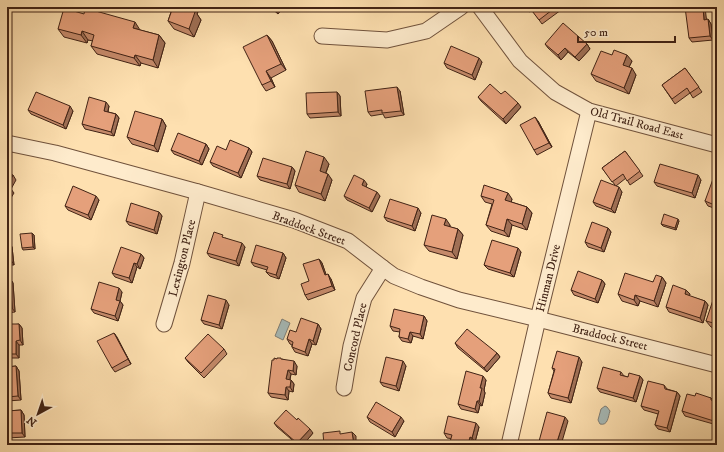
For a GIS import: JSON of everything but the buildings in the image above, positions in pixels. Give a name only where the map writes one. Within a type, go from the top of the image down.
[{"type":"street","points":[[322,36],[387,40],[426,31],[460,7]]},
{"type":"street","name":"Old Trail Road East","points":[[480,7],[520,61],[555,92],[589,111],[717,145]]},
{"type":"street","name":"Hinman Drive","points":[[508,445],[589,111]]},
{"type":"street","name":"Braddock Street","points":[[7,143],[55,153],[294,220],[348,241],[394,276],[459,300],[717,365]]},
{"type":"street","name":"Lexington Place","points":[[164,324],[182,263],[198,192]]},
{"type":"street","name":"Concord Place","points":[[344,388],[351,346],[364,298],[383,268]]},
{"type":"shaded area","points":[[282,319],[290,323],[283,340],[275,336]]},
{"type":"shaded area","points":[[605,406],[610,411],[605,424],[600,424],[598,420],[601,409]]}]
